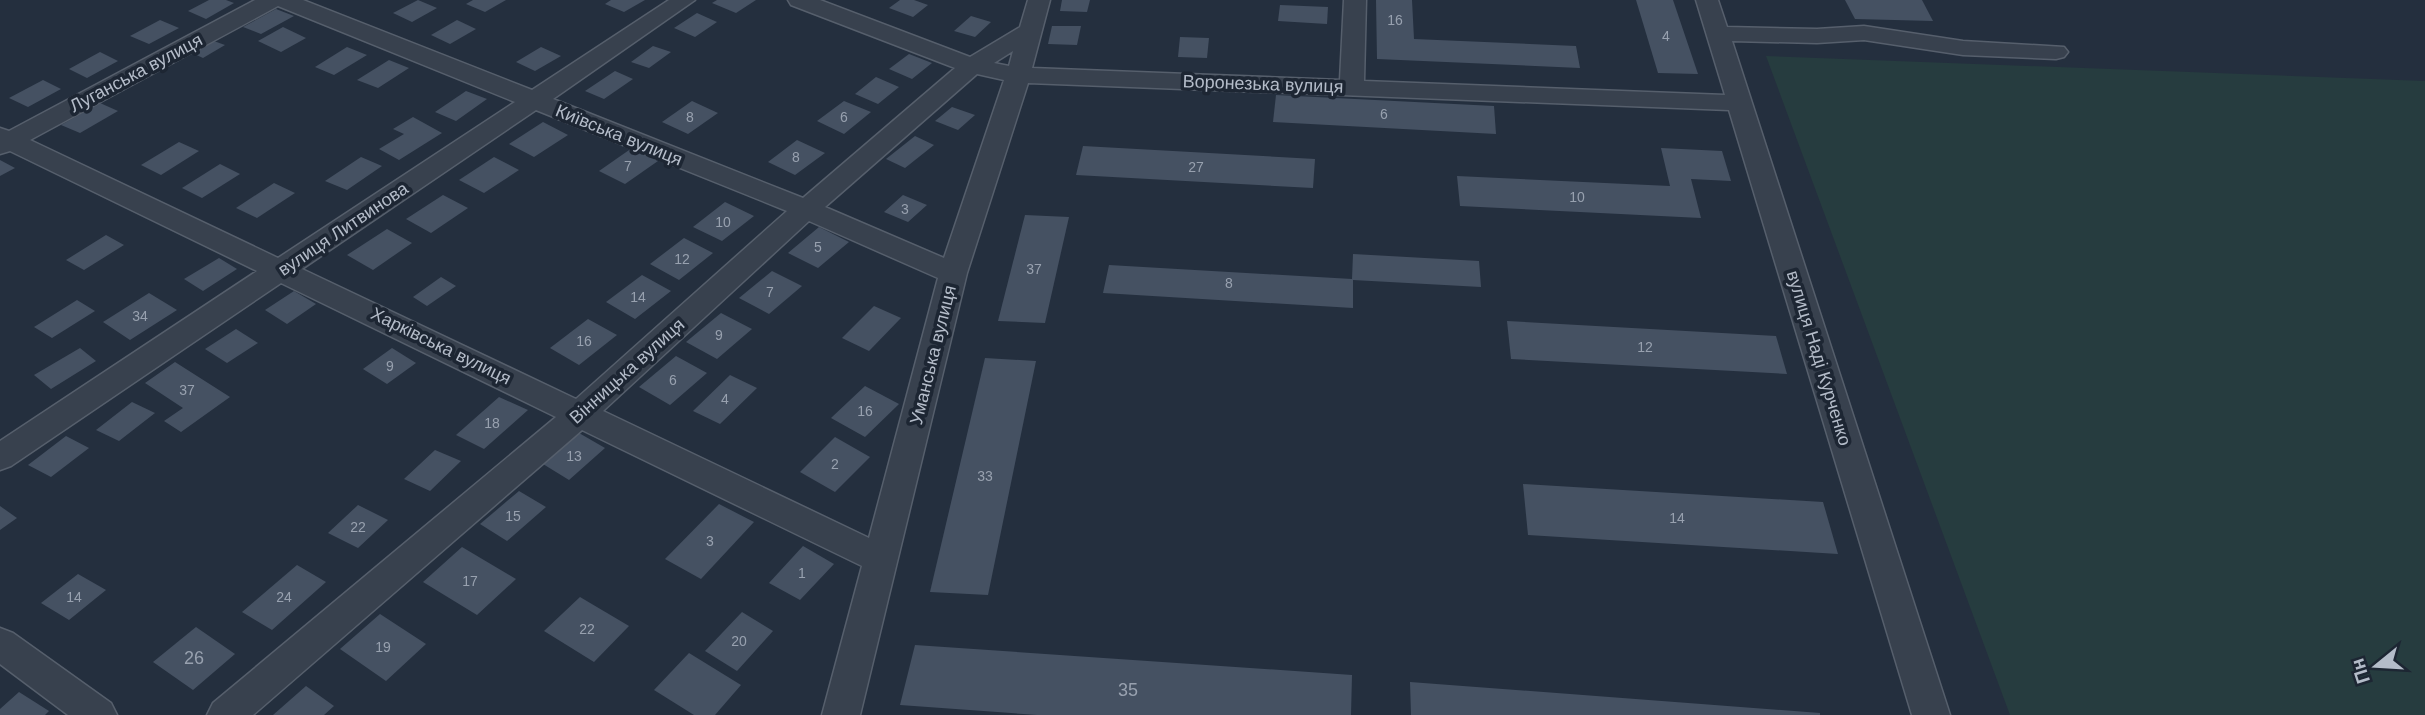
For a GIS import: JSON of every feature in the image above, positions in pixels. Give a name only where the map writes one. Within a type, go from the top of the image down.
[{"type":"street","name":"Луганська вулиця","points":[[3,141],[272,0]]},
{"type":"street","name":"Київська вулиця","points":[[283,0],[806,209],[953,273]]},
{"type":"street","name":"вулиця Литвинова","points":[[0,457],[684,0]]},
{"type":"street","name":"Воронезька вулиця","points":[[799,0],[972,66],[1018,75],[1739,103]]},
{"type":"street","name":"Уманська вулиця","points":[[841,715],[953,273],[1018,75],[1039,0]]},
{"type":"street","points":[[1352,88],[1355,0]]},
{"type":"street","name":"вулиця Наді Курченко","points":[[1707,0],[1931,715]]},
{"type":"street","name":"Вінницька вулиця","points":[[226,715],[581,413],[806,209],[972,66],[1030,31]]},
{"type":"street","points":[[1717,34],[1817,36],[1864,33],[1963,48],[2056,52]]},
{"type":"street","name":"Харківська вулиця","points":[[3,141],[283,270],[881,559]]},
{"type":"street","points":[[0,644],[98,715]]},
{"type":"green space","points":[[1766,56],[2425,81],[2425,715],[2010,715]]},
{"type":"building","points":[[209,0],[234,3],[206,19],[188,11]]},
{"type":"building","points":[[418,0],[437,8],[412,22],[393,13]]},
{"type":"building","points":[[473,0],[506,0],[485,12],[466,4]]},
{"type":"building","points":[[611,0],[645,0],[624,12],[605,4]]},
{"type":"building","points":[[717,0],[756,0],[736,13],[712,3]]},
{"type":"building","points":[[900,0],[914,0],[928,5],[913,17],[889,8]]},
{"type":"building","points":[[1062,0],[1090,0],[1087,12],[1060,11]]},
{"type":"building","points":[[1376,0],[1412,0],[1414,39],[1576,46],[1580,68],[1377,59]]},
{"type":"building","points":[[1636,0],[1673,0],[1698,74],[1658,73]]},
{"type":"building","points":[[1845,0],[1922,0],[1933,21],[1855,19]]},
{"type":"building","points":[[1280,5],[1328,7],[1327,24],[1278,21]]},
{"type":"building","points":[[276,9],[294,16],[261,34],[243,27]]},
{"type":"building","points":[[697,13],[717,22],[695,37],[674,28]]},
{"type":"building","points":[[971,16],[991,22],[975,37],[954,31]]},
{"type":"building","points":[[160,20],[179,28],[149,44],[130,36]]},
{"type":"building","points":[[457,20],[476,29],[450,44],[431,35]]},
{"type":"building","points":[[1052,26],[1081,26],[1077,45],[1048,44]]},
{"type":"building","points":[[283,27],[306,38],[281,52],[258,41]]},
{"type":"building","points":[[1180,37],[1209,38],[1207,58],[1178,57]]},
{"type":"building","points":[[211,40],[225,45],[203,58],[190,52]]},
{"type":"building","points":[[653,46],[671,52],[649,68],[631,62]]},
{"type":"building","points":[[347,47],[367,55],[334,75],[315,67]]},
{"type":"building","points":[[541,47],[561,56],[535,71],[516,62]]},
{"type":"building","points":[[100,52],[118,61],[87,78],[69,69]]},
{"type":"building","points":[[909,54],[932,63],[912,79],[889,69]]},
{"type":"building","points":[[389,60],[409,68],[378,88],[357,80]]},
{"type":"building","points":[[615,71],[633,79],[604,99],[585,91]]},
{"type":"building","points":[[876,77],[899,87],[878,104],[855,94]]},
{"type":"building","points":[[43,80],[61,89],[28,107],[9,98]]},
{"type":"building","points":[[466,91],[487,99],[456,121],[435,112]]},
{"type":"building","points":[[1276,95],[1494,106],[1496,134],[1273,122]]},
{"type":"building","points":[[692,101],[718,113],[688,134],[662,122]]},
{"type":"building","points":[[844,101],[871,112],[844,134],[817,121]]},
{"type":"building","points":[[100,103],[118,111],[80,133],[61,125]]},
{"type":"building","points":[[952,107],[975,115],[958,130],[935,121]]},
{"type":"building","points":[[413,117],[442,133],[399,160],[379,149],[404,134],[393,129]]},
{"type":"building","points":[[543,122],[568,135],[534,157],[509,144]]},
{"type":"building","points":[[915,136],[934,145],[905,168],[886,159]]},
{"type":"building","points":[[797,140],[825,153],[795,175],[768,162]]},
{"type":"building","points":[[179,142],[199,151],[161,175],[141,165]]},
{"type":"building","points":[[1083,146],[1315,159],[1313,188],[1076,175]]},
{"type":"building","points":[[632,148],[658,161],[625,184],[599,171]]},
{"type":"building","points":[[1661,148],[1722,151],[1731,181],[1691,179],[1701,218],[1460,206],[1457,176],[1670,186]]},
{"type":"building","points":[[361,157],[382,166],[347,190],[325,181]]},
{"type":"building","points":[[494,157],[519,170],[484,193],[459,180]]},
{"type":"building","points":[[0,160],[15,168],[0,176]]},
{"type":"building","points":[[220,164],[240,174],[202,198],[182,188]]},
{"type":"building","points":[[274,183],[295,193],[257,218],[236,208]]},
{"type":"building","points":[[443,195],[468,208],[431,233],[406,219]]},
{"type":"building","points":[[903,195],[927,205],[908,222],[884,212]]},
{"type":"building","points":[[725,202],[754,216],[722,241],[693,227]]},
{"type":"building","points":[[1025,215],[1069,217],[1045,323],[998,321]]},
{"type":"building","points":[[819,227],[849,242],[818,268],[788,253]]},
{"type":"building","points":[[387,229],[412,243],[373,270],[347,255]]},
{"type":"building","points":[[106,235],[124,245],[84,270],[66,260]]},
{"type":"building","points":[[684,238],[713,253],[679,280],[650,264]]},
{"type":"building","points":[[1353,254],[1479,261],[1481,287],[1353,280],[1353,308],[1103,293],[1109,265],[1352,279]]},
{"type":"building","points":[[219,258],[237,269],[203,291],[184,279]]},
{"type":"building","points":[[772,271],[802,286],[769,314],[739,298]]},
{"type":"building","points":[[642,275],[671,291],[635,319],[606,302]]},
{"type":"building","points":[[441,277],[456,286],[427,306],[413,297]]},
{"type":"building","points":[[294,291],[316,304],[287,324],[265,310]]},
{"type":"building","points":[[149,293],[177,310],[130,340],[103,322]]},
{"type":"building","points":[[77,300],[95,311],[52,338],[34,327]]},
{"type":"building","points":[[874,306],[901,318],[869,351],[842,338]]},
{"type":"building","points":[[721,313],[752,329],[717,359],[686,342]]},
{"type":"building","points":[[588,319],[617,335],[579,365],[550,348]]},
{"type":"building","points":[[1507,321],[1776,336],[1787,374],[1511,359]]},
{"type":"building","points":[[236,329],[258,343],[227,363],[205,349]]},
{"type":"building","points":[[80,348],[96,361],[51,389],[34,375]]},
{"type":"building","points":[[392,348],[416,363],[387,384],[363,369]]},
{"type":"building","points":[[676,356],[707,373],[670,405],[639,387]]},
{"type":"building","points":[[985,358],[1036,361],[988,595],[930,592]]},
{"type":"building","points":[[175,362],[230,397],[181,432],[164,421],[183,408],[145,383]]},
{"type":"building","points":[[730,375],[757,388],[720,424],[693,411]]},
{"type":"building","points":[[865,386],[899,404],[865,437],[831,418]]},
{"type":"building","points":[[499,397],[528,410],[484,449],[456,435]]},
{"type":"building","points":[[132,402],[155,413],[119,441],[96,430]]},
{"type":"building","points":[[579,433],[605,448],[569,480],[543,464]]},
{"type":"building","points":[[66,436],[89,448],[51,477],[28,465]]},
{"type":"building","points":[[835,437],[870,457],[835,492],[800,472]]},
{"type":"building","points":[[435,450],[461,461],[430,491],[404,479]]},
{"type":"building","points":[[1523,484],[1823,502],[1838,554],[1528,535]]},
{"type":"building","points":[[519,491],[546,507],[507,541],[480,524]]},
{"type":"building","points":[[719,504],[754,522],[701,579],[665,559]]},
{"type":"building","points":[[358,505],[388,520],[358,548],[328,533]]},
{"type":"building","points":[[0,506],[17,518],[0,530]]},
{"type":"building","points":[[803,546],[834,564],[800,600],[769,583]]},
{"type":"building","points":[[462,547],[516,579],[477,615],[423,582]]},
{"type":"building","points":[[297,565],[326,582],[272,630],[242,612]]},
{"type":"building","points":[[78,574],[106,590],[69,620],[41,603]]},
{"type":"building","points":[[580,597],[629,626],[594,662],[544,631]]},
{"type":"building","points":[[742,612],[773,631],[737,671],[705,651]]},
{"type":"building","points":[[380,614],[426,644],[386,681],[340,649]]},
{"type":"building","points":[[196,627],[235,654],[193,690],[153,662]]},
{"type":"building","points":[[915,645],[1352,675],[1351,715],[1037,715],[900,705]]},
{"type":"building","points":[[689,653],[741,685],[715,715],[694,715],[654,690]]},
{"type":"building","points":[[1410,682],[1820,713],[1820,715],[1411,715]]},
{"type":"building","points":[[306,686],[334,706],[324,715],[273,715]]},
{"type":"building","points":[[19,692],[49,711],[45,715],[0,715],[0,709]]}]
